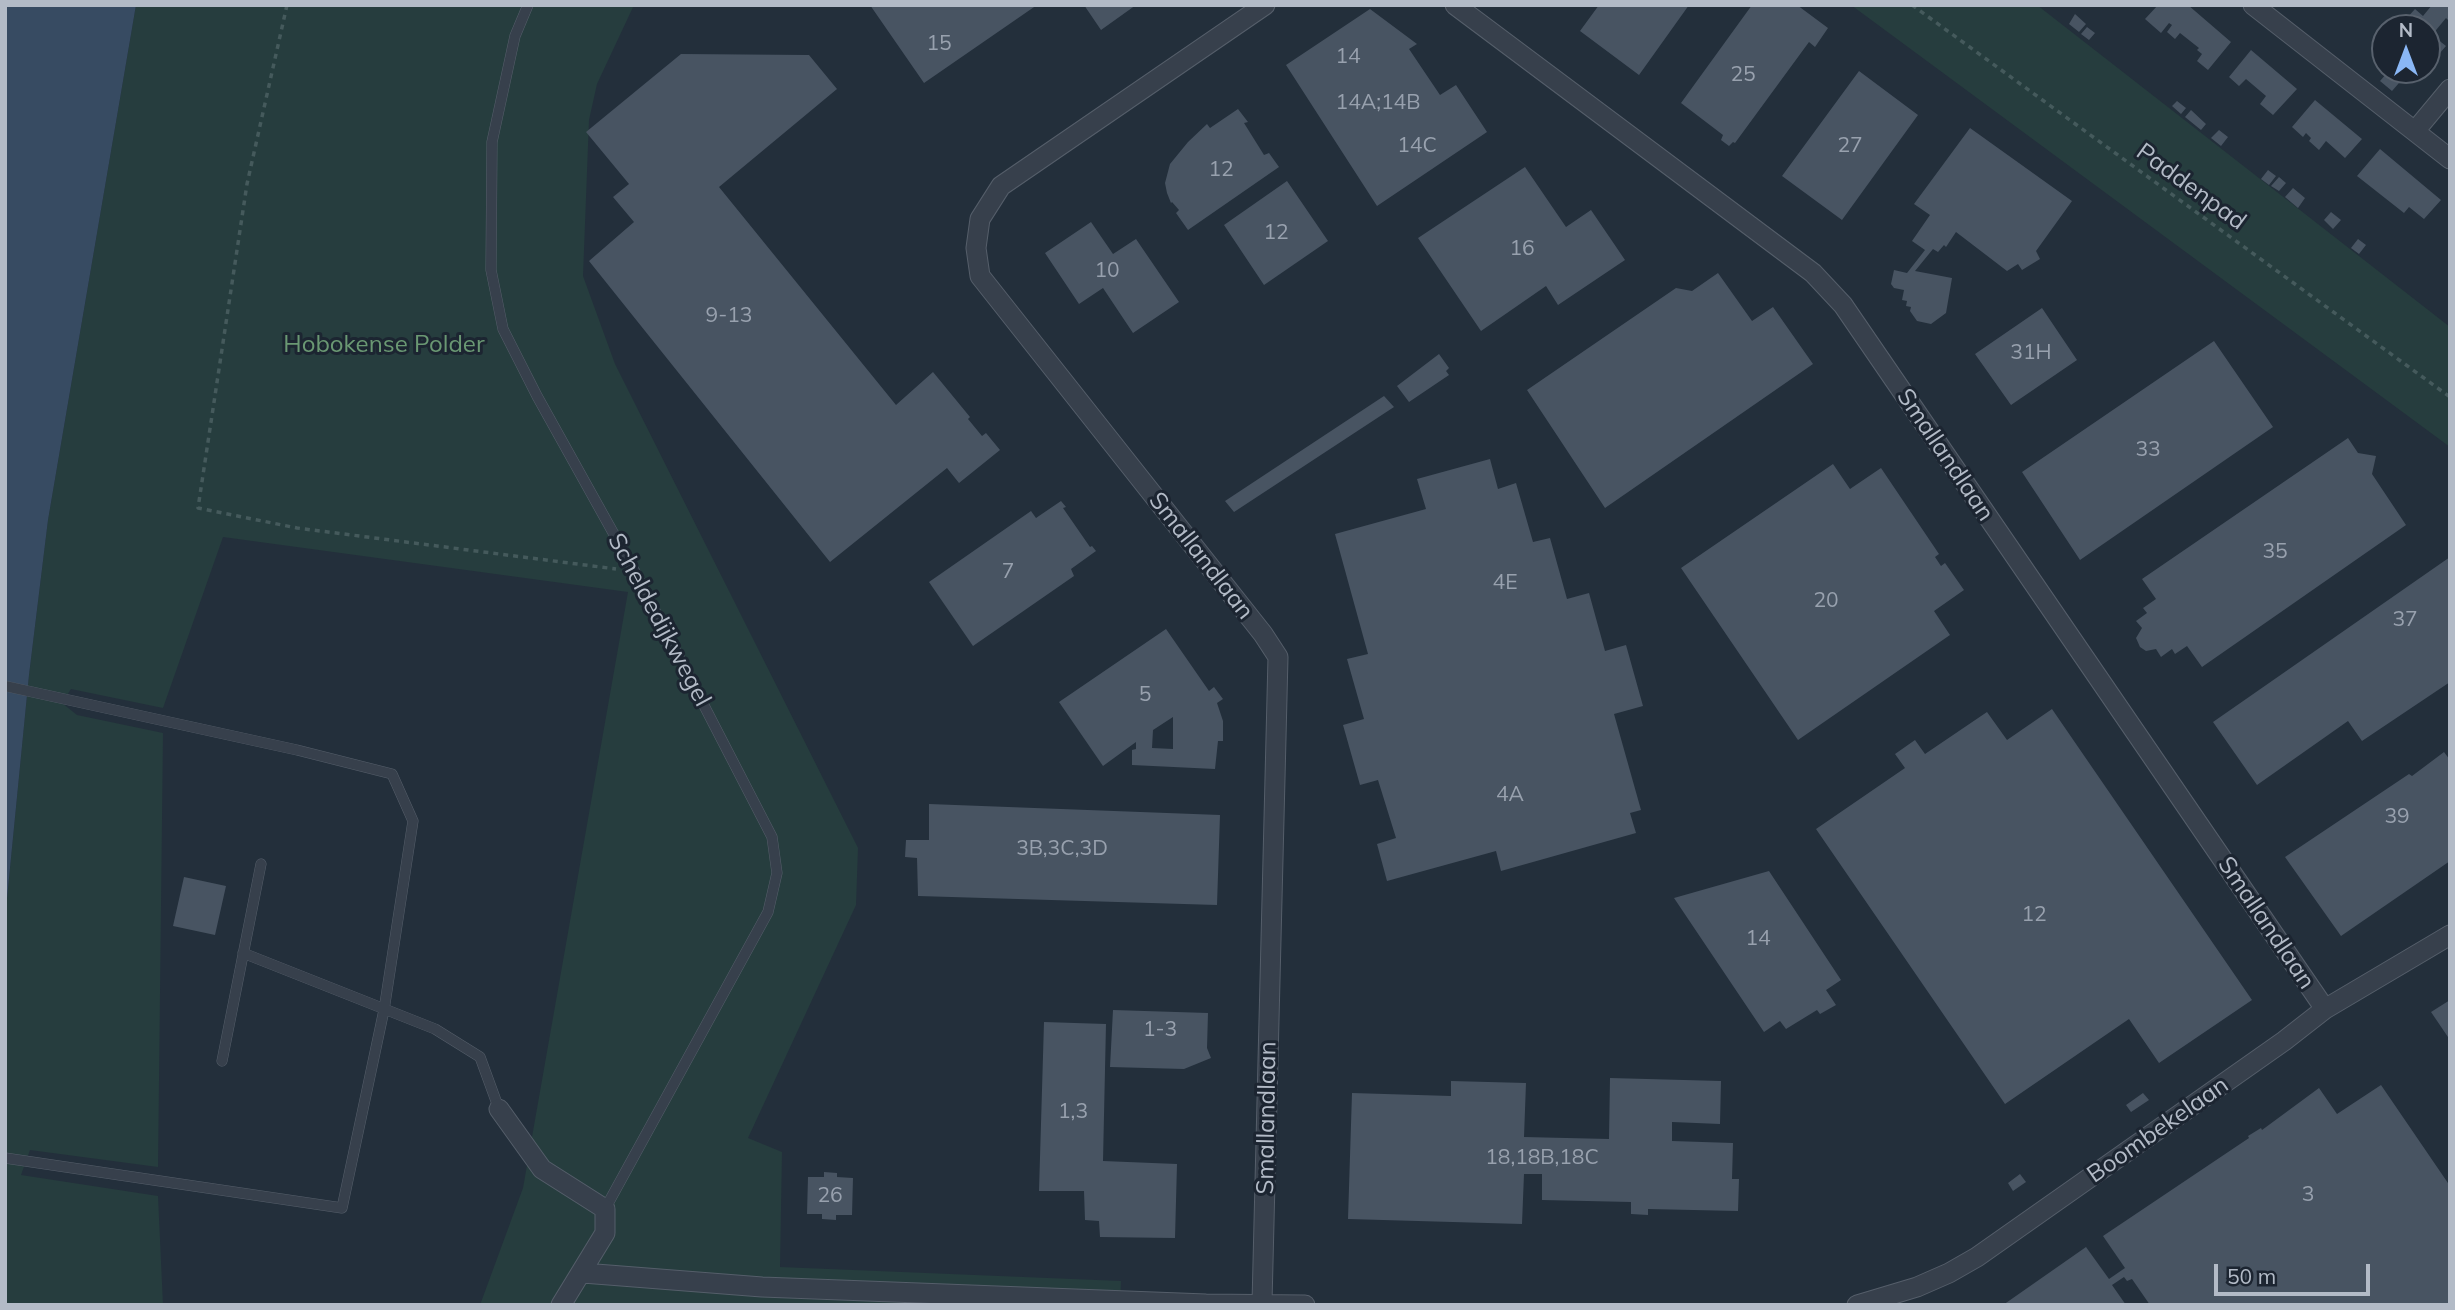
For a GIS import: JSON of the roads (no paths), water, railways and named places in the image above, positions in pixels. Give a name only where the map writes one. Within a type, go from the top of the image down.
[{"type":"street","name":"Smallandlaan","points":[[1262,1303],[1278,657],[1263,634],[981,276],[976,248],[980,219],[1001,186],[1265,5]]},
{"type":"street","name":"Smallandlaan","points":[[1455,5],[1813,273],[1843,305],[2325,1009]]},
{"type":"street","points":[[2253,5],[2450,159]]},
{"type":"street","points":[[2415,131],[2450,89]]},
{"type":"street","name":"Boombekelaan","points":[[1857,1305],[1917,1287],[1977,1257],[2273,1049],[2325,1009],[2450,935]]},
{"type":"street","points":[[499,1109],[541,1169],[605,1209],[605,1233],[561,1305]]},
{"type":"street","points":[[583,1273],[762,1287],[1206,1304],[1305,1305]]},
{"type":"lane","name":"Scheldedijkwegel","points":[[528,5],[515,36],[492,142],[491,270],[503,329],[537,396],[635,572],[772,837],[777,873],[768,912],[605,1209]]},
{"type":"lane","points":[[5,686],[297,750],[392,774],[413,821],[384,1010],[342,1208],[5,1158]]},
{"type":"lane","points":[[222,1061],[261,864]]},
{"type":"lane","points":[[243,953],[435,1029],[480,1057],[499,1109]]},
{"type":"water","points":[[5,5],[136,5],[48,520],[29,675],[5,919]]},
{"type":"park label","name":"Hobokense Polder","points":[[384,345]]}]
